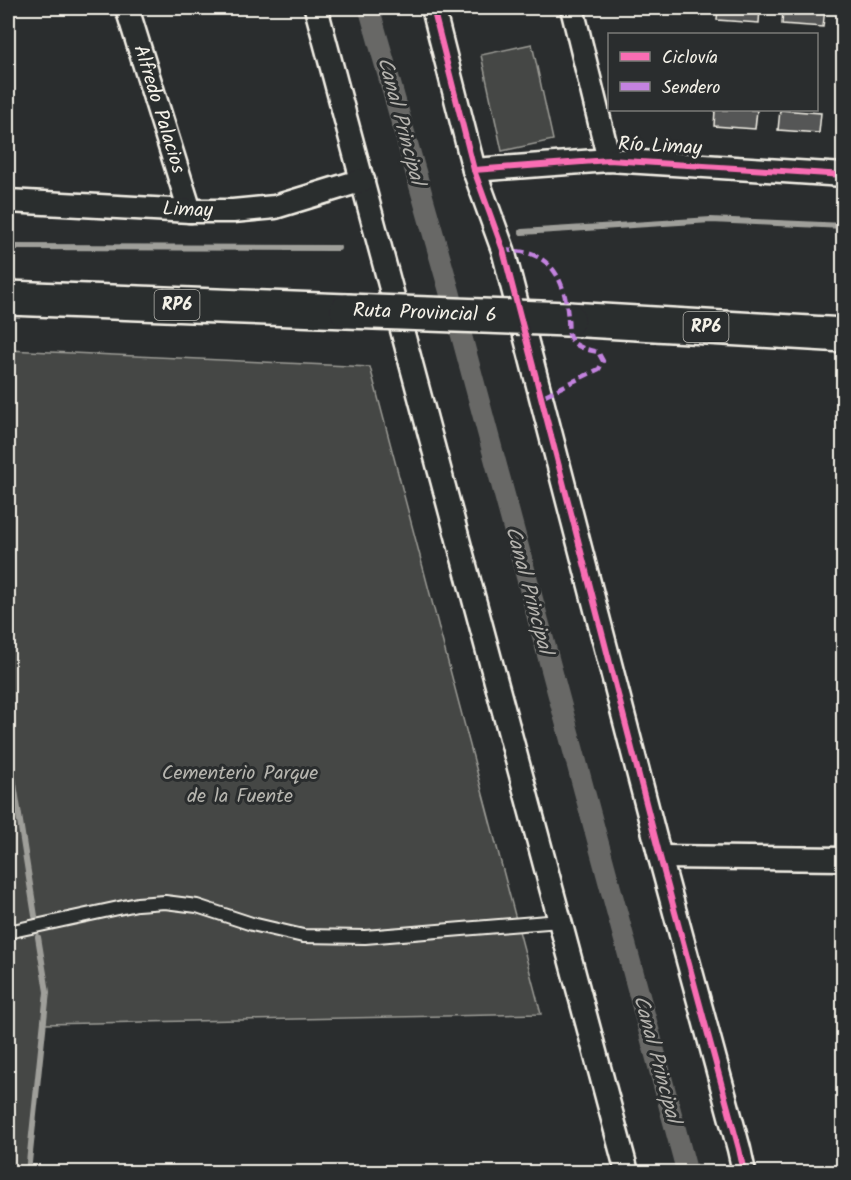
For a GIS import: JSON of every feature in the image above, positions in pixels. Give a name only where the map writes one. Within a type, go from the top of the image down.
[{"type":"main road","name":"Ruta Provincial 6","points":[[8,298],[568,319],[843,334]]},
{"type":"street","name":"Alfredo Palacios","points":[[127,8],[190,211]]},
{"type":"street","points":[[316,8],[627,1173]]},
{"type":"street","points":[[434,8],[474,170],[503,250],[660,857],[740,1149],[744,1173]]},
{"type":"street","points":[[572,8],[609,160]]},
{"type":"street","name":"Río Limay","points":[[474,170],[609,160],[843,175]]},
{"type":"street","name":"Limay","points":[[8,201],[190,211],[233,211],[276,207],[363,180]]},
{"type":"street","points":[[660,857],[843,859]]},
{"type":"lane","points":[[8,932],[137,904],[165,902],[197,906],[252,924],[303,936],[365,937],[560,921]]},
{"type":"green space","points":[[532,44],[553,140],[502,151],[481,55]]},
{"type":"green space","name":"Cementerio Parque de la Fuente","points":[[8,350],[370,367],[541,1014],[44,1024],[28,1172],[8,1172]]},
{"type":"building","points":[[718,8],[760,8],[759,23],[717,20]]},
{"type":"building","points":[[783,8],[825,8],[823,27],[782,24]]},
{"type":"building","points":[[715,111],[757,111],[755,129],[714,126]]},
{"type":"building","points":[[780,111],[821,113],[819,133],[778,130]]},
{"type":"building","points":[[839,112],[844,112],[844,132],[837,132]]},
{"type":"waterway","name":"Canal Principal","points":[[369,8],[450,293],[687,1172]]},
{"type":"waterway","points":[[522,232],[711,220],[844,226]]},
{"type":"waterway","points":[[8,247],[338,248]]},
{"type":"waterway","points":[[8,746],[35,916]]},
{"type":"waterway","points":[[28,1172],[47,992],[38,937]]},
{"type":"marked path","points":[[503,250],[531,254],[548,264],[563,289],[570,339],[580,347],[598,352],[603,361],[599,369],[541,397]]},
{"type":"cycle path","points":[[433,8],[474,170],[503,250],[744,1172]]},
{"type":"cycle path","points":[[474,170],[609,160],[844,175]]}]
